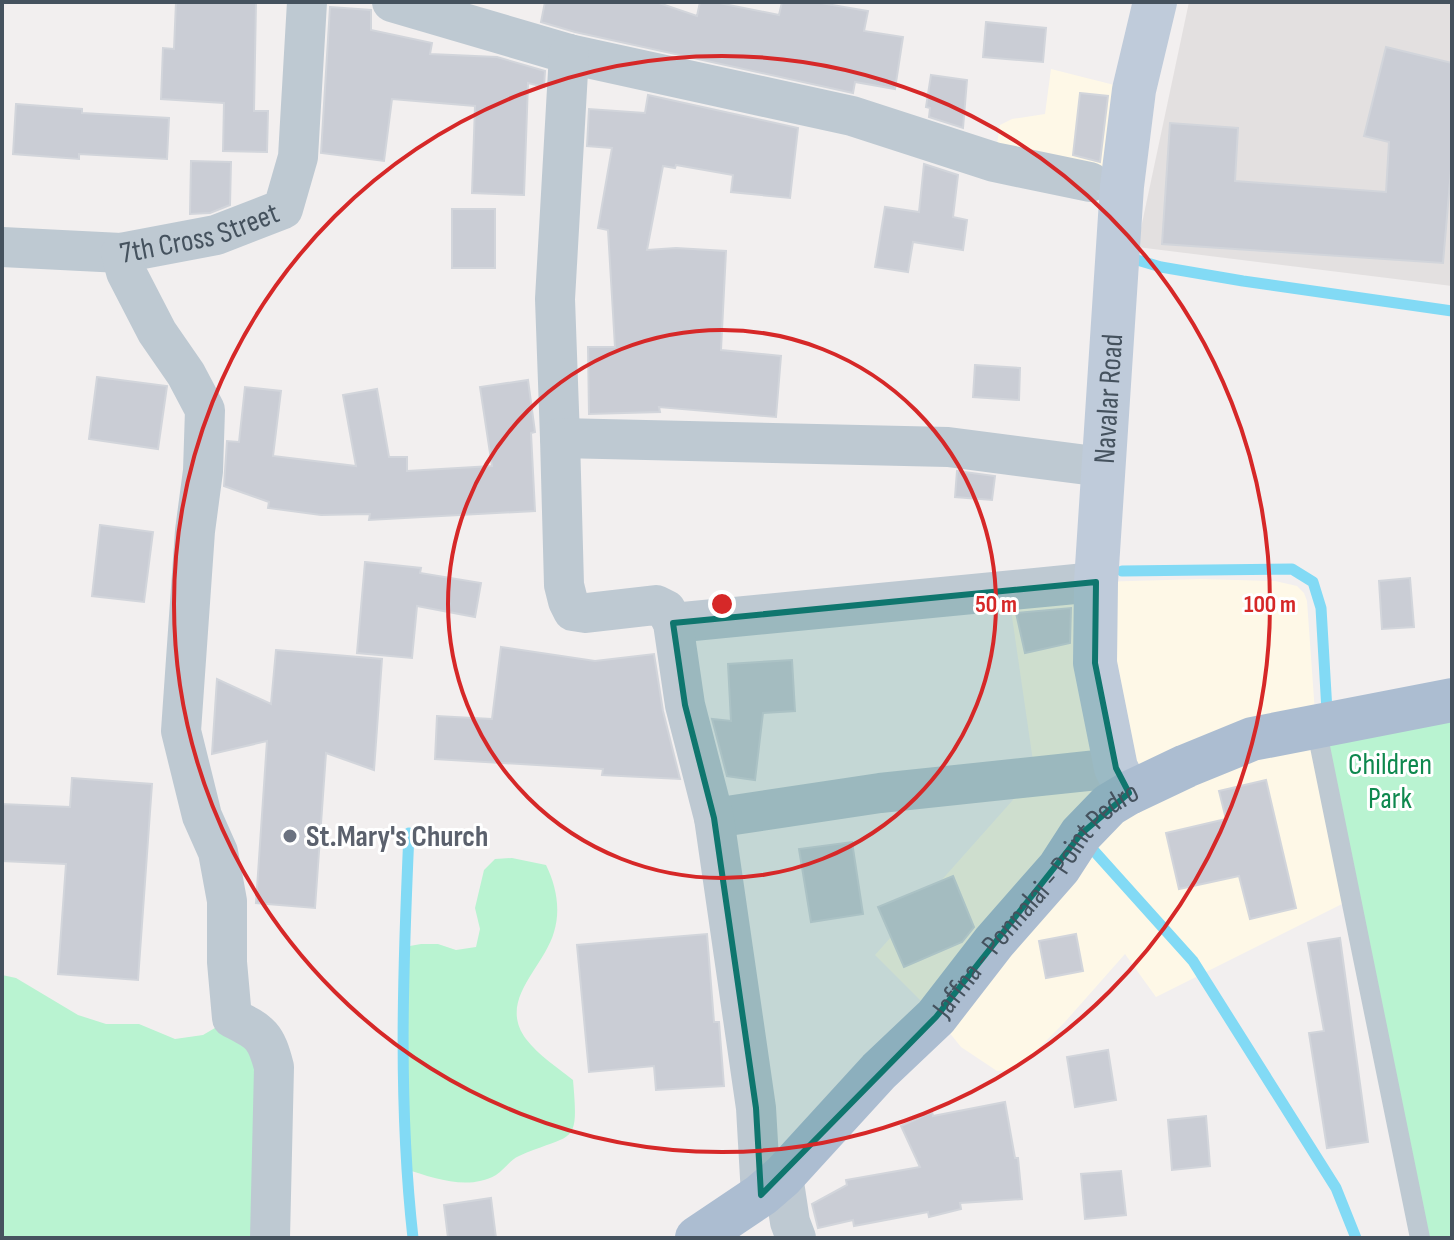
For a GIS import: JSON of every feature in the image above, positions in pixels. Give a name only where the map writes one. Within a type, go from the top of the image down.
[{"type":"main road","name":"Jaffna - Ponnalai - Point Pedro","points":[[697,1238],[772,1186],[879,1071],[936,1017],[994,942],[1059,868],[1081,834],[1109,805],[1122,780],[1252,739],[1452,700]]},
{"type":"street","name":"7th Cross Street","points":[[2,247],[121,253],[216,235],[283,209],[298,157],[307,2]]},
{"type":"street","points":[[392,2],[569,54],[852,116],[994,162],[1090,182]]},
{"type":"street","name":"Navalar Road","points":[[1122,780],[1095,663],[1096,582],[1122,186],[1134,90],[1155,2]]},
{"type":"street","points":[[569,54],[555,299],[564,585],[573,611],[586,613],[656,605],[666,610],[673,623],[685,705],[714,818],[756,1108],[772,1186],[796,1238]]},
{"type":"street","points":[[121,253],[126,272],[151,320],[205,410],[203,471],[195,531],[181,731],[202,816],[218,852],[227,901],[227,962],[232,1018],[252,1027],[268,1042],[274,1067],[276,1092],[270,1238]]},
{"type":"street","points":[[560,438],[948,447],[1087,465]]},
{"type":"street","points":[[673,623],[1096,582]]},
{"type":"street","points":[[714,818],[880,793],[1122,780]]},
{"type":"lane","points":[[1316,727],[1420,1238]]},
{"type":"highlighted area","points":[[1096,582],[1095,663],[1116,768],[1129,793],[1081,834],[936,1017],[761,1195],[756,1108],[714,818],[685,705],[673,623]]},
{"type":"shaded area","points":[[1189,2],[1452,2],[1452,286],[1137,247]]},
{"type":"shaded area","points":[[1051,69],[1134,90],[1122,186],[994,162],[1000,125],[1012,119],[1045,114]]},
{"type":"shaded area","points":[[1201,579],[1275,581],[1297,586],[1304,593],[1316,727],[1352,899],[1156,997],[1125,954],[1021,1066],[997,1071],[961,1047],[936,1016],[875,955],[1035,775],[1009,596],[1096,582]]},
{"type":"green space","name":"Children Park","points":[[1452,700],[1452,1238],[1420,1238],[1316,727]]},
{"type":"green space","points":[[512,858],[546,865],[555,889],[557,915],[554,932],[519,997],[518,1025],[542,1056],[573,1080],[573,1128],[562,1139],[519,1156],[485,1180],[463,1183],[439,1179],[405,1169],[404,947],[438,944],[456,950],[476,947],[480,929],[475,908],[484,870],[495,859]]},
{"type":"green space","points":[[2,975],[16,978],[78,1015],[106,1024],[139,1024],[175,1039],[203,1035],[232,1018],[252,1027],[270,1238],[2,1238]]},
{"type":"building","points":[[176,2],[256,2],[254,111],[268,111],[267,152],[223,151],[224,103],[161,99],[163,48],[174,49]]},
{"type":"building","points":[[545,2],[656,2],[697,16],[700,2],[779,15],[782,2],[815,2],[868,11],[864,31],[903,37],[895,89],[855,82],[853,93],[575,32],[541,22]]},
{"type":"building","points":[[330,7],[371,10],[371,30],[432,43],[430,54],[497,57],[545,71],[544,87],[528,83],[524,195],[472,193],[475,106],[392,99],[384,161],[321,153]]},
{"type":"building","points":[[986,22],[1046,28],[1043,62],[983,57]]},
{"type":"building","points":[[1386,47],[1452,63],[1452,158],[1443,263],[1162,244],[1170,123],[1238,128],[1235,181],[1386,192],[1389,142],[1364,136]]},
{"type":"building","points":[[931,75],[967,80],[963,128],[929,117],[930,108],[926,107]]},
{"type":"building","points":[[1080,93],[1108,96],[1100,162],[1073,155]]},
{"type":"building","points":[[648,95],[798,128],[790,198],[731,192],[733,175],[676,165],[675,168],[663,166],[647,250],[726,251],[721,350],[781,356],[776,417],[659,407],[660,412],[589,414],[588,347],[615,347],[608,230],[598,228],[612,148],[587,146],[589,109],[645,113]]},
{"type":"building","points":[[16,104],[82,109],[82,113],[169,118],[167,159],[79,154],[79,159],[13,154]]},
{"type":"building","points":[[191,161],[231,162],[230,205],[210,213],[190,214]]},
{"type":"building","points":[[924,164],[958,175],[953,217],[967,220],[963,250],[913,242],[908,272],[875,267],[885,207],[919,212]]},
{"type":"building","points":[[452,209],[495,209],[495,268],[452,268]]},
{"type":"building","points":[[975,365],[1020,368],[1019,400],[973,397]]},
{"type":"building","points":[[97,377],[167,386],[158,449],[89,439]]},
{"type":"building","points":[[528,380],[535,432],[531,433],[535,511],[369,520],[370,514],[321,515],[268,508],[269,502],[224,486],[227,441],[239,442],[245,387],[281,391],[273,456],[356,466],[343,395],[377,389],[389,457],[407,457],[407,471],[492,466],[480,387]]},
{"type":"building","points":[[957,471],[995,476],[992,500],[955,497]]},
{"type":"building","points":[[100,525],[153,532],[144,602],[92,596]]},
{"type":"building","points":[[365,562],[421,568],[420,573],[481,583],[475,617],[417,606],[412,658],[357,653]]},
{"type":"building","points":[[1410,578],[1414,627],[1382,629],[1379,581]]},
{"type":"building","points":[[1071,608],[1070,643],[1025,653],[1016,613]]},
{"type":"building","points":[[501,647],[595,661],[654,654],[663,711],[680,779],[602,775],[603,769],[435,759],[437,716],[492,719]]},
{"type":"building","name":"St.Mary's Church","points":[[276,650],[382,659],[374,770],[326,753],[315,908],[256,903],[267,741],[212,754],[217,679],[271,704]]},
{"type":"building","points":[[792,660],[795,711],[763,713],[755,780],[727,776],[712,719],[731,721],[728,664]]},
{"type":"building","points":[[72,778],[152,784],[138,980],[58,974],[66,864],[2,861],[2,804],[70,807]]},
{"type":"building","points":[[1266,780],[1296,908],[1250,919],[1239,876],[1179,889],[1166,833],[1226,819],[1219,791]]},
{"type":"building","points":[[852,842],[863,914],[811,922],[799,849]]},
{"type":"building","points":[[953,876],[974,927],[962,942],[904,967],[878,907]]},
{"type":"building","points":[[707,934],[714,1022],[719,1022],[724,1086],[656,1090],[654,1066],[589,1072],[577,945]]},
{"type":"building","points":[[1076,934],[1083,971],[1046,978],[1039,941]]},
{"type":"building","points":[[1340,938],[1368,1142],[1327,1148],[1309,1033],[1324,1031],[1308,943]]},
{"type":"building","points":[[1108,1050],[1116,1100],[1075,1107],[1067,1057]]},
{"type":"building","points":[[1005,1102],[1015,1158],[1018,1158],[1022,1199],[960,1203],[961,1209],[929,1217],[928,1212],[854,1226],[853,1220],[818,1228],[812,1204],[847,1185],[846,1180],[920,1167],[901,1126],[932,1112],[933,1116]]},
{"type":"building","points":[[1206,1116],[1210,1166],[1172,1170],[1168,1120]]},
{"type":"building","points":[[1121,1171],[1126,1215],[1085,1219],[1081,1174]]},
{"type":"building","points":[[491,1198],[496,1238],[448,1238],[444,1205]]},
{"type":"waterway","points":[[1127,257],[1161,267],[1243,281],[1452,311]]},
{"type":"waterway","points":[[1122,571],[1292,569],[1313,582],[1321,608],[1327,711]]},
{"type":"waterway","points":[[409,833],[404,1087],[413,1238]]},
{"type":"waterway","points":[[1086,842],[1193,961],[1336,1188],[1356,1238]]},
{"type":"place","name":"St.Mary's Church","points":[[290,836]]}]
